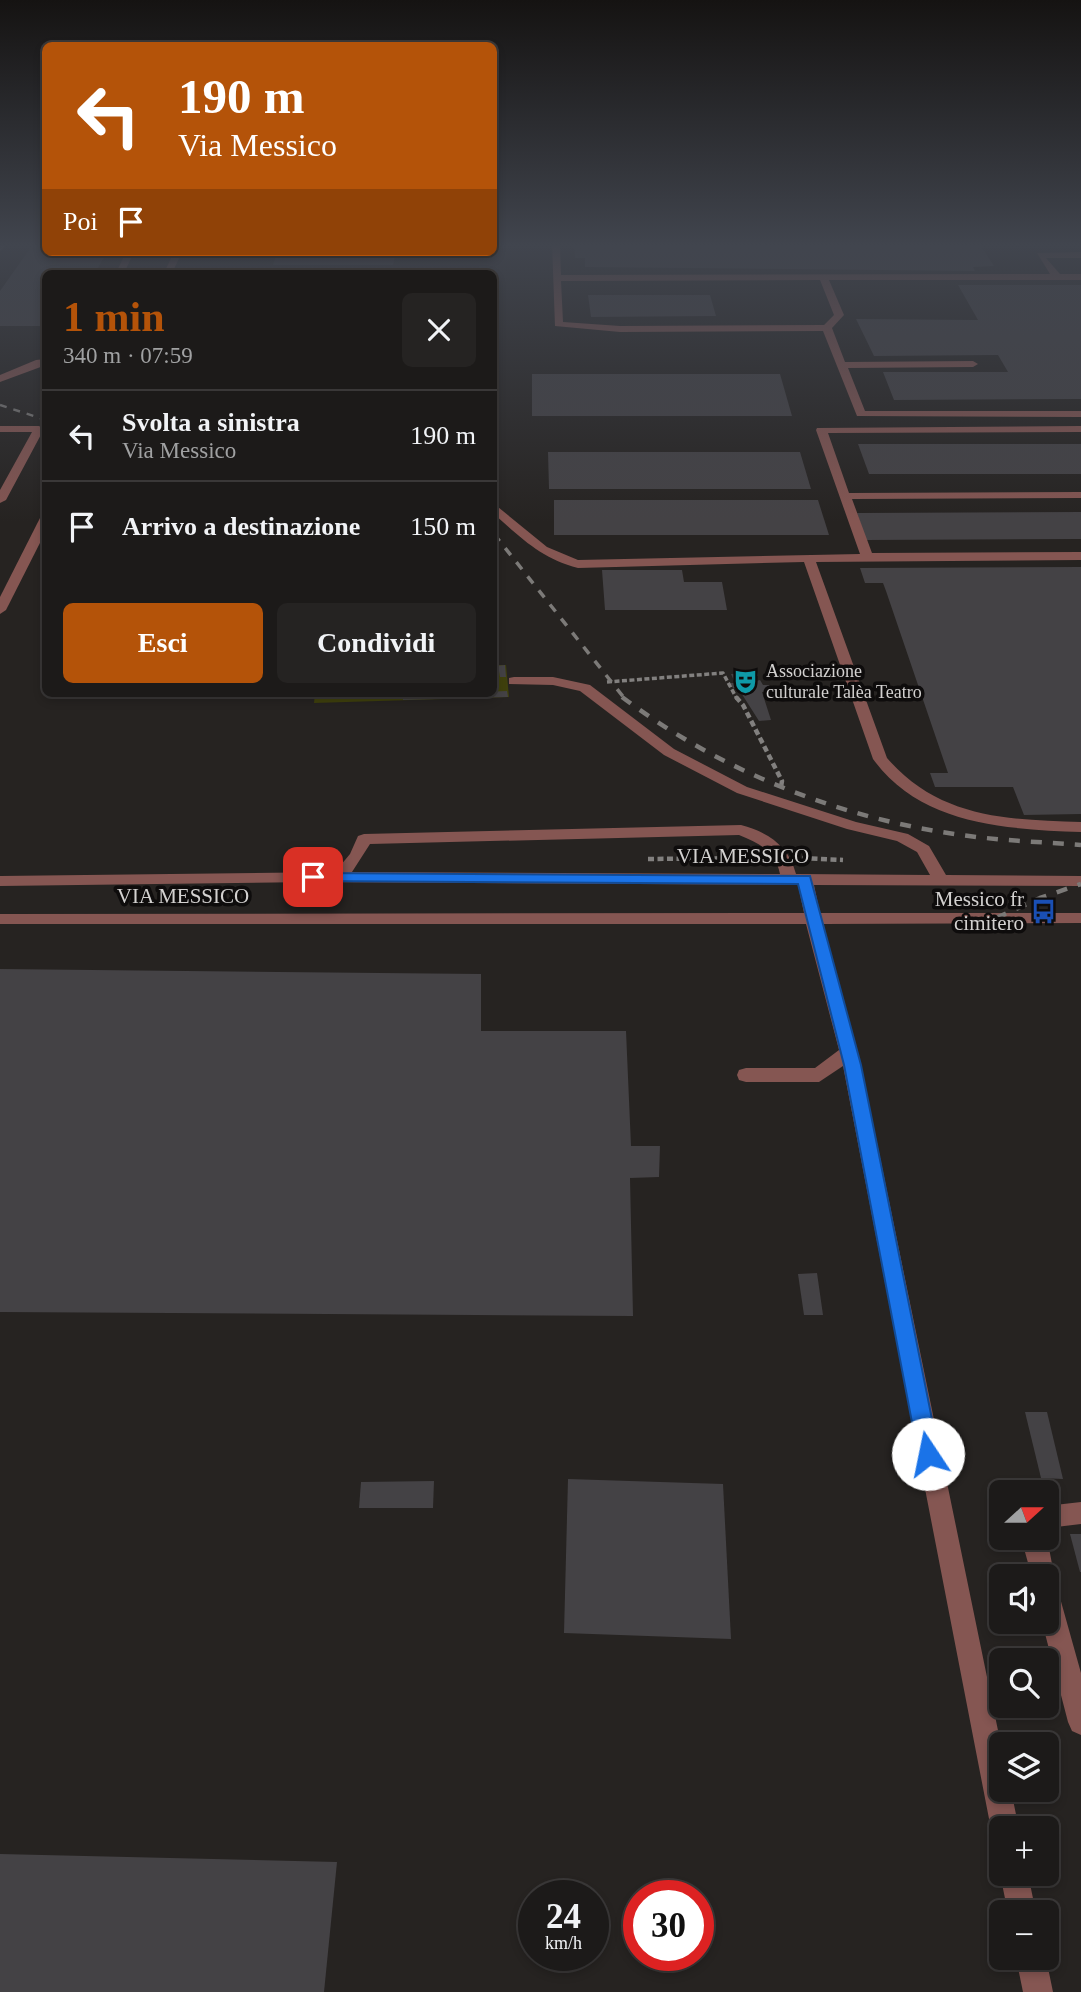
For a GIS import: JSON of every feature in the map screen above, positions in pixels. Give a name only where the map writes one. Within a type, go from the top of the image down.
[{"type":"street","points":[[830,336],[861,414],[1081,414]]},
{"type":"street","points":[[0,379],[42,361]]},
{"type":"street","points":[[843,365],[973,364]]},
{"type":"street","points":[[0,429],[39,429],[0,500]]},
{"type":"street","points":[[867,558],[821,430],[1081,429]]},
{"type":"street","points":[[846,496],[1081,495]]},
{"type":"street","points":[[497,512],[534,545],[563,561],[578,564],[1081,555]]},
{"type":"street","points":[[0,610],[6,585],[42,526]]},
{"type":"street","points":[[823,597],[829,574],[867,558]]},
{"type":"street","points":[[809,560],[880,759],[892,777],[923,799],[961,814],[1002,821],[1081,827]]},
{"type":"street","name":"VIA MESSICO","points":[[514,681],[553,681],[585,688],[669,752],[742,790],[852,826],[902,837],[923,849],[935,866],[940,880]]},
{"type":"street","points":[[339,878],[357,855],[365,839],[741,830],[776,846],[786,858],[813,917],[849,1052],[1002,1816]]},
{"type":"street","name":"VIA MESSICO","points":[[0,881],[339,878],[1081,881]]},
{"type":"street","name":"VIA MESSICO","points":[[0,919],[1081,918]]},
{"type":"street","points":[[746,1075],[819,1075],[849,1052]]},
{"type":"street","points":[[1059,1515],[1081,1513]]},
{"type":"street","points":[[1058,1634],[1081,1722]]},
{"type":"street","points":[[1033,1970],[1038,1992]]},
{"type":"path","points":[[585,688],[620,680],[723,673],[732,693],[743,705],[782,781],[775,801]]},
{"type":"shaded area","points":[[497,665],[506,665],[509,697],[314,703],[315,697],[497,697]]},
{"type":"building","points":[[864,336],[1081,336],[1081,399],[894,400],[883,372],[1008,372],[998,355],[874,356]]},
{"type":"building","points":[[532,374],[780,374],[792,416],[532,416]]},
{"type":"building","points":[[858,444],[1081,444],[1081,474],[869,474]]},
{"type":"building","points":[[548,452],[800,452],[811,489],[549,489]]},
{"type":"building","points":[[554,500],[818,500],[829,535],[554,535]]},
{"type":"building","points":[[1081,512],[1081,539],[866,540],[857,513]]},
{"type":"building","points":[[1081,567],[1081,814],[1024,815],[1013,787],[935,787],[930,773],[948,773],[886,591],[883,583],[865,583],[860,568]]},
{"type":"building","points":[[602,570],[682,570],[684,582],[722,582],[727,610],[605,610]]},
{"type":"building","points":[[505,665],[506,677],[500,677],[497,666]]},
{"type":"building","points":[[757,672],[758,676],[754,676],[756,681],[760,680],[763,685],[769,685],[772,691],[762,692],[771,720],[759,721],[738,688],[733,688],[730,683],[735,683],[731,674]]},
{"type":"building","points":[[497,691],[507,691],[508,697],[403,700],[403,697],[497,697]]},
{"type":"building","points":[[0,969],[481,974],[481,1031],[626,1031],[631,1146],[660,1146],[659,1177],[630,1178],[633,1316],[0,1312]]},
{"type":"building","points":[[817,1273],[823,1315],[804,1315],[798,1274]]},
{"type":"building","points":[[1025,1412],[1047,1412],[1063,1479],[1041,1478]]},
{"type":"building","points":[[568,1479],[723,1484],[731,1639],[564,1633]]},
{"type":"building","points":[[434,1481],[433,1508],[359,1508],[361,1482]]},
{"type":"building","points":[[1070,1534],[1081,1534],[1081,1572],[1080,1572]]},
{"type":"building","points":[[0,1854],[337,1862],[324,1992],[0,1992]]},
{"type":"railway","points":[[0,405],[42,419]]},
{"type":"railway","points":[[497,538],[625,699]]},
{"type":"railway","points":[[622,697],[701,749],[787,789],[831,805],[922,829],[983,838],[1081,845]]},
{"type":"railway","points":[[996,918],[1040,898],[1081,884]]},
{"type":"place","name":"Associazione culturale Talèa Teatro","points":[[746,681]]},
{"type":"place","name":"Messico fr cimitero","points":[[1044,911]]},
{"type":"route","points":[[313,877],[805,879],[852,1065],[928,1454]]}]
